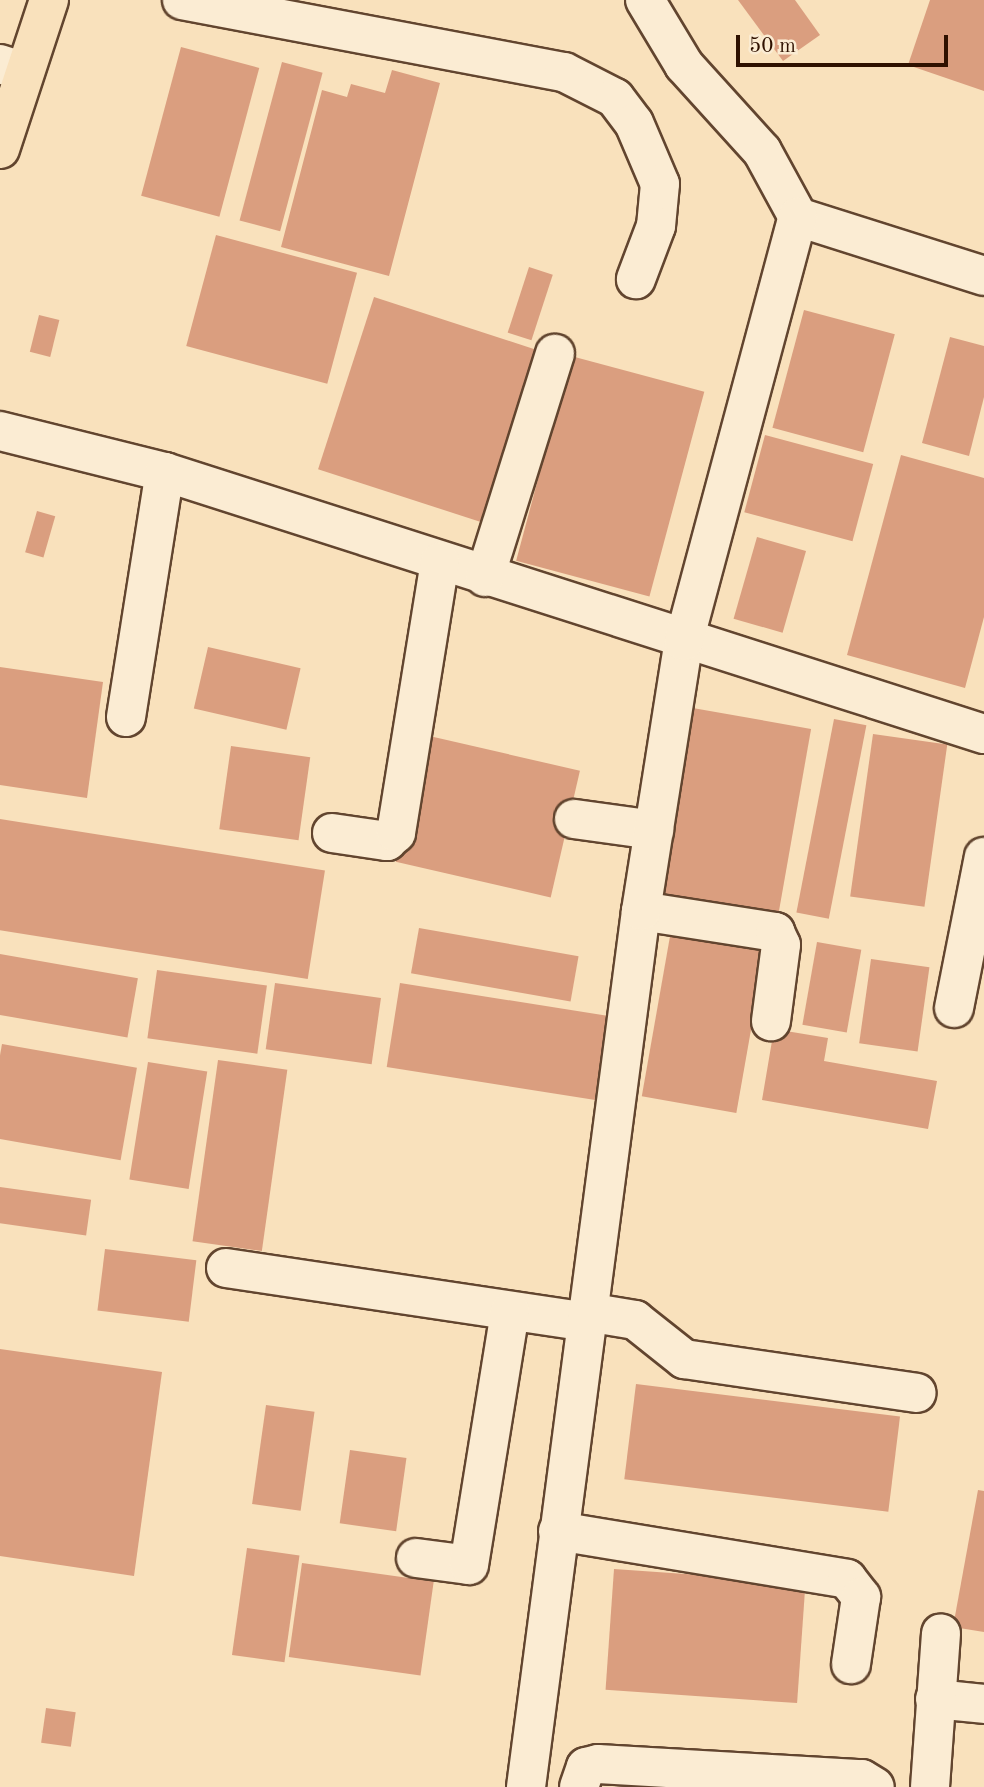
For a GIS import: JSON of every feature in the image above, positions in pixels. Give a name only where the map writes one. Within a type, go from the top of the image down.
[{"type":"main road","points":[[0,149],[12,68],[49,0]]},
{"type":"street","points":[[182,0],[564,72],[615,98],[634,123],[660,184],[656,226],[636,279]]},
{"type":"street","points":[[526,1787],[641,911],[684,641],[798,217],[762,151],[684,65],[645,0]]},
{"type":"street","points":[[798,217],[984,276]]},
{"type":"street","points":[[485,576],[555,354]]},
{"type":"street","points":[[0,431],[165,472],[684,641],[984,734]]},
{"type":"street","points":[[126,717],[165,472]]},
{"type":"street","points":[[332,833],[387,841],[396,833],[440,562]]},
{"type":"street","points":[[574,819],[654,830]]},
{"type":"street","points":[[954,1008],[978,918],[984,857]]},
{"type":"street","points":[[641,911],[775,932],[781,945],[771,1021]]},
{"type":"street","points":[[226,1268],[510,1311],[635,1320],[684,1359],[918,1393]]},
{"type":"street","points":[[416,1558],[470,1565],[510,1311]]},
{"type":"street","points":[[558,1531],[847,1579],[861,1597],[851,1664]]},
{"type":"street","points":[[930,1787],[941,1633]]},
{"type":"street","points":[[935,1699],[984,1704]]},
{"type":"street","points":[[579,1787],[586,1767],[598,1765],[862,1779],[875,1787]]},
{"type":"building","points":[[738,0],[795,0],[820,35],[783,61]]},
{"type":"building","points":[[930,0],[984,0],[984,91],[908,65]]},
{"type":"building","points":[[181,47],[259,68],[219,217],[141,196]]},
{"type":"building","points":[[282,62],[323,73],[280,231],[240,220]]},
{"type":"building","points":[[392,70],[440,83],[389,276],[281,247],[322,90],[347,97],[351,84],[385,93]]},
{"type":"building","points":[[216,235],[357,273],[327,384],[186,346]]},
{"type":"building","points":[[529,267],[553,275],[531,340],[508,333]]},
{"type":"building","points":[[374,297],[541,351],[485,524],[318,469]]},
{"type":"building","points":[[804,310],[895,334],[863,452],[772,428]]},
{"type":"building","points":[[39,315],[59,320],[50,357],[30,352]]},
{"type":"building","points":[[950,337],[984,346],[984,397],[969,456],[922,443]]},
{"type":"building","points":[[571,356],[704,392],[649,596],[516,561]]},
{"type":"building","points":[[765,435],[873,464],[852,541],[744,512]]},
{"type":"building","points":[[901,455],[984,478],[984,617],[965,688],[847,655]]},
{"type":"building","points":[[37,511],[55,516],[43,558],[25,552]]},
{"type":"building","points":[[757,537],[806,551],[783,633],[734,619]]},
{"type":"building","points":[[208,647],[301,668],[286,730],[194,708]]},
{"type":"building","points":[[0,667],[103,682],[87,798],[0,785]]},
{"type":"building","points":[[687,707],[811,729],[778,916],[654,894]]},
{"type":"building","points":[[834,719],[866,725],[829,919],[796,912]]},
{"type":"building","points":[[873,734],[947,744],[924,907],[850,896]]},
{"type":"building","points":[[425,735],[580,771],[551,897],[396,862]]},
{"type":"building","points":[[231,746],[310,757],[299,840],[219,829]]},
{"type":"building","points":[[0,819],[325,870],[308,979],[0,930]]},
{"type":"building","points":[[672,925],[767,942],[736,1113],[642,1096]]},
{"type":"building","points":[[419,928],[579,956],[571,1001],[411,973]]},
{"type":"building","points":[[817,942],[861,950],[847,1033],[802,1025]]},
{"type":"building","points":[[0,954],[138,978],[127,1037],[0,1015]]},
{"type":"building","points":[[871,959],[929,967],[918,1051],[859,1043]]},
{"type":"building","points":[[157,970],[267,985],[257,1054],[147,1038]]},
{"type":"building","points":[[275,983],[381,998],[372,1064],[266,1049]]},
{"type":"building","points":[[400,983],[613,1017],[600,1101],[387,1067]]},
{"type":"building","points":[[774,1029],[828,1038],[824,1061],[937,1081],[928,1129],[762,1100]]},
{"type":"building","points":[[2,1044],[137,1068],[121,1160],[0,1139]]},
{"type":"building","points":[[218,1060],[287,1070],[262,1251],[193,1241]]},
{"type":"building","points":[[148,1062],[207,1071],[189,1189],[129,1180]]},
{"type":"building","points":[[0,1187],[91,1200],[86,1235],[0,1223]]},
{"type":"building","points":[[105,1249],[196,1260],[189,1322],[97,1311]]},
{"type":"building","points":[[0,1349],[162,1372],[134,1576],[0,1556]]},
{"type":"building","points":[[636,1384],[900,1416],[888,1512],[624,1479]]},
{"type":"building","points":[[266,1405],[315,1412],[301,1511],[252,1504]]},
{"type":"building","points":[[350,1450],[406,1458],[396,1531],[340,1523]]},
{"type":"building","points":[[978,1490],[984,1491],[984,1632],[953,1627]]},
{"type":"building","points":[[247,1548],[299,1555],[284,1662],[232,1655]]},
{"type":"building","points":[[302,1563],[434,1582],[420,1676],[289,1657]]},
{"type":"building","points":[[614,1569],[806,1582],[797,1703],[606,1690]]},
{"type":"building","points":[[46,1708],[76,1712],[71,1747],[41,1743]]}]
